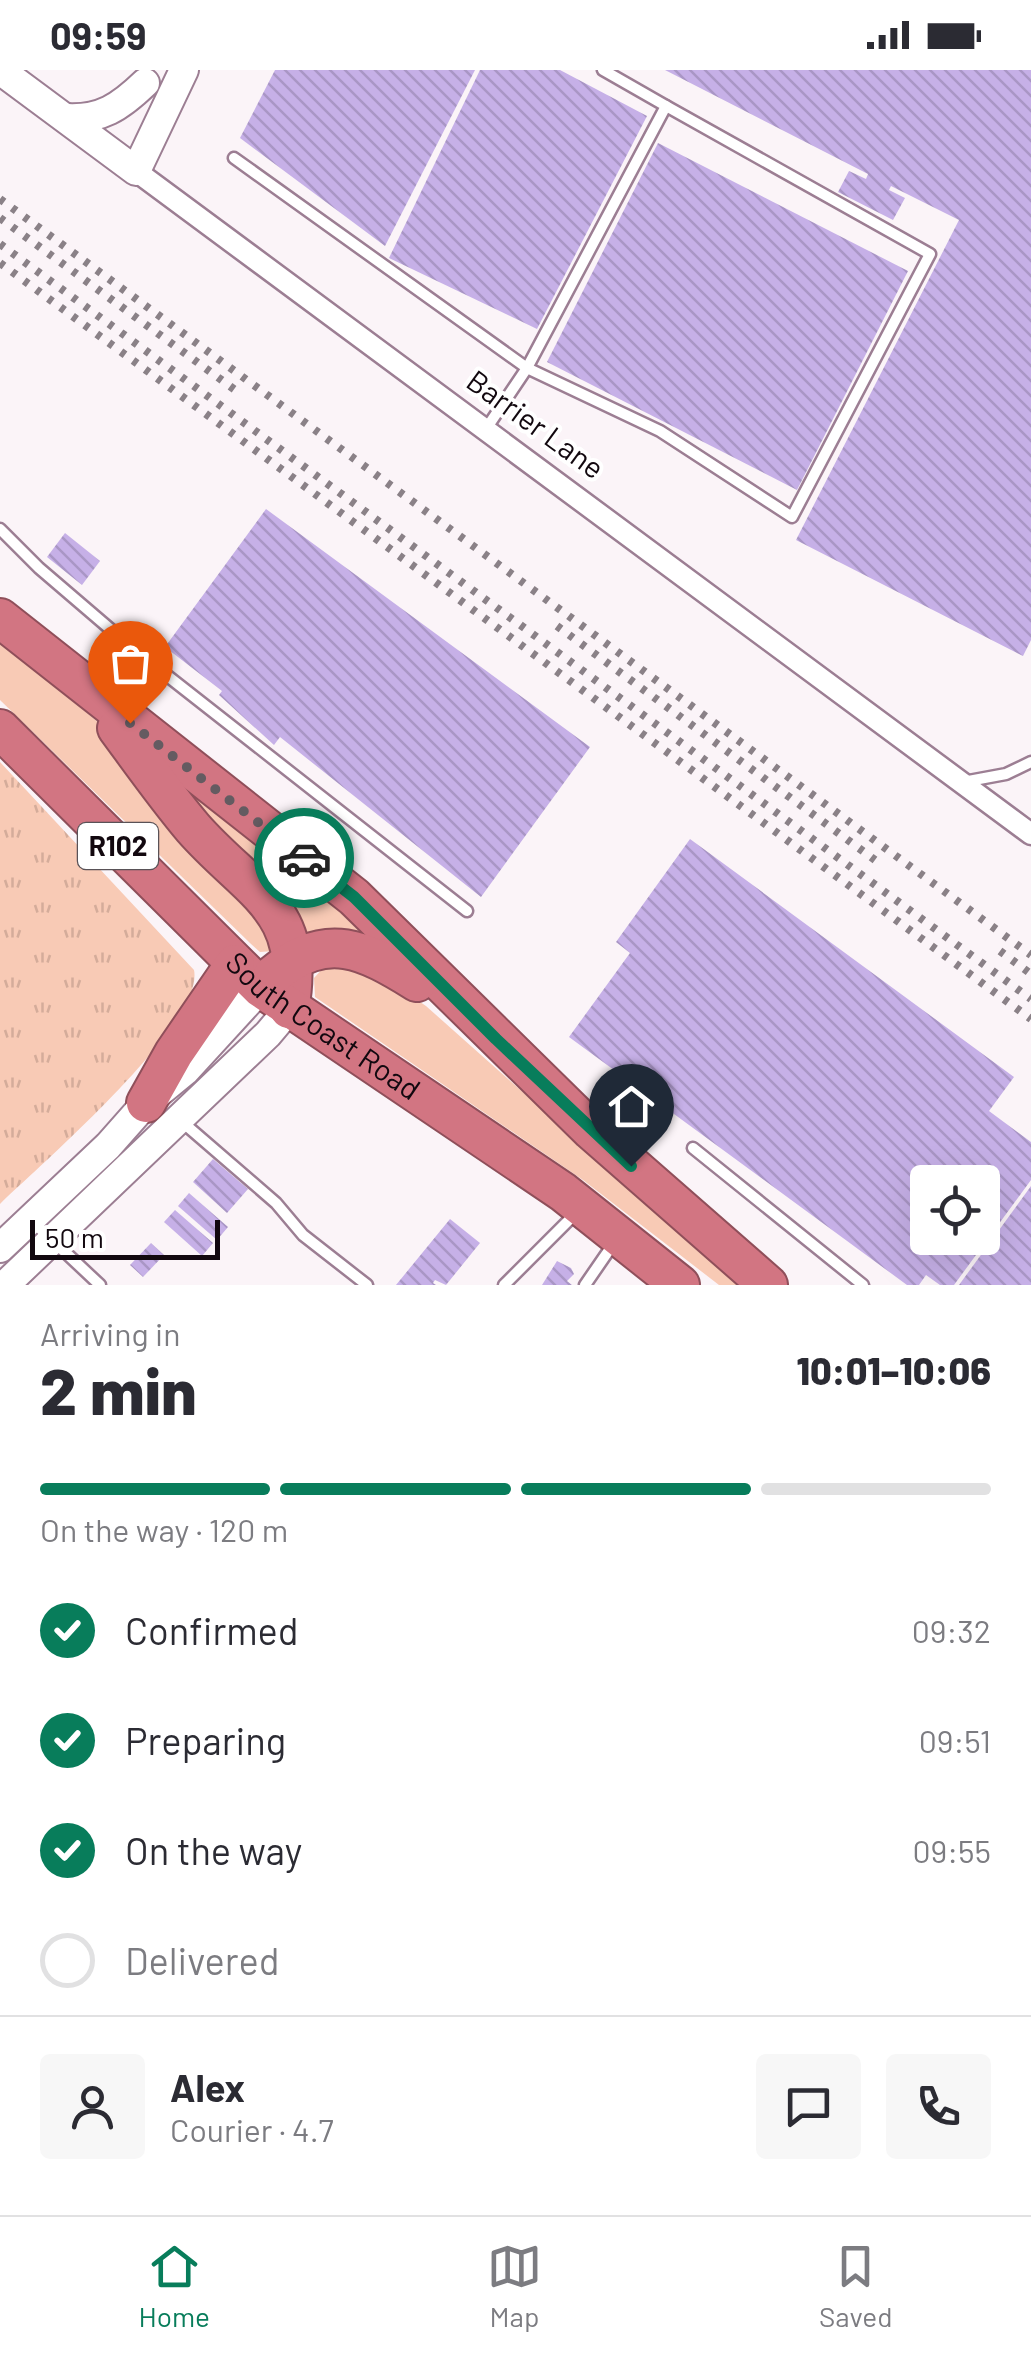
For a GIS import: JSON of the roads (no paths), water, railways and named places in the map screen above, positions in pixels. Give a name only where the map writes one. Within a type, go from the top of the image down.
[{"type":"highway","points":[[0,618],[354,897],[591,1130],[768,1285]]},
{"type":"highway","points":[[97,698],[195,830],[270,904],[285,929],[293,959]]},
{"type":"highway","name":"South Coast Road","points":[[0,729],[262,987],[582,1207],[680,1285]]},
{"type":"highway","points":[[162,1111],[174,1053],[293,959],[326,950],[366,952],[472,1016]]},
{"type":"street","name":"Barrier Lane","points":[[0,70],[1031,834]]},
{"type":"street","points":[[136,171],[184,70]]},
{"type":"street","points":[[66,118],[102,116],[120,106],[148,77]]},
{"type":"street","points":[[110,151],[148,77]]},
{"type":"street","points":[[0,1248],[108,1146],[268,1034],[262,987]]},
{"type":"street","points":[[6,1285],[53,1240],[162,1111]]},
{"type":"lane","points":[[234,158],[527,368],[660,431],[792,517],[930,254],[603,70]]},
{"type":"lane","points":[[486,429],[527,368],[666,106]]},
{"type":"lane","points":[[0,529],[136,652],[467,911]]},
{"type":"lane","points":[[97,698],[136,652]]},
{"type":"lane","points":[[962,782],[1006,774],[1031,762]]},
{"type":"lane","points":[[162,1111],[276,1203],[303,1235],[367,1285]]},
{"type":"lane","points":[[693,1148],[863,1285]]},
{"type":"lane","points":[[504,1285],[582,1207]]},
{"type":"lane","points":[[31,1220],[100,1285]]},
{"type":"lane","points":[[585,1285],[619,1236]]},
{"type":"railway","points":[[0,199],[1031,955]]},
{"type":"railway","points":[[0,218],[242,395]]},
{"type":"railway","points":[[0,244],[1031,999]]},
{"type":"railway","points":[[0,263],[1031,1019]]},
{"type":"railway","points":[[557,626],[875,860]]},
{"type":"railway","points":[[1000,951],[1031,974]]}]
